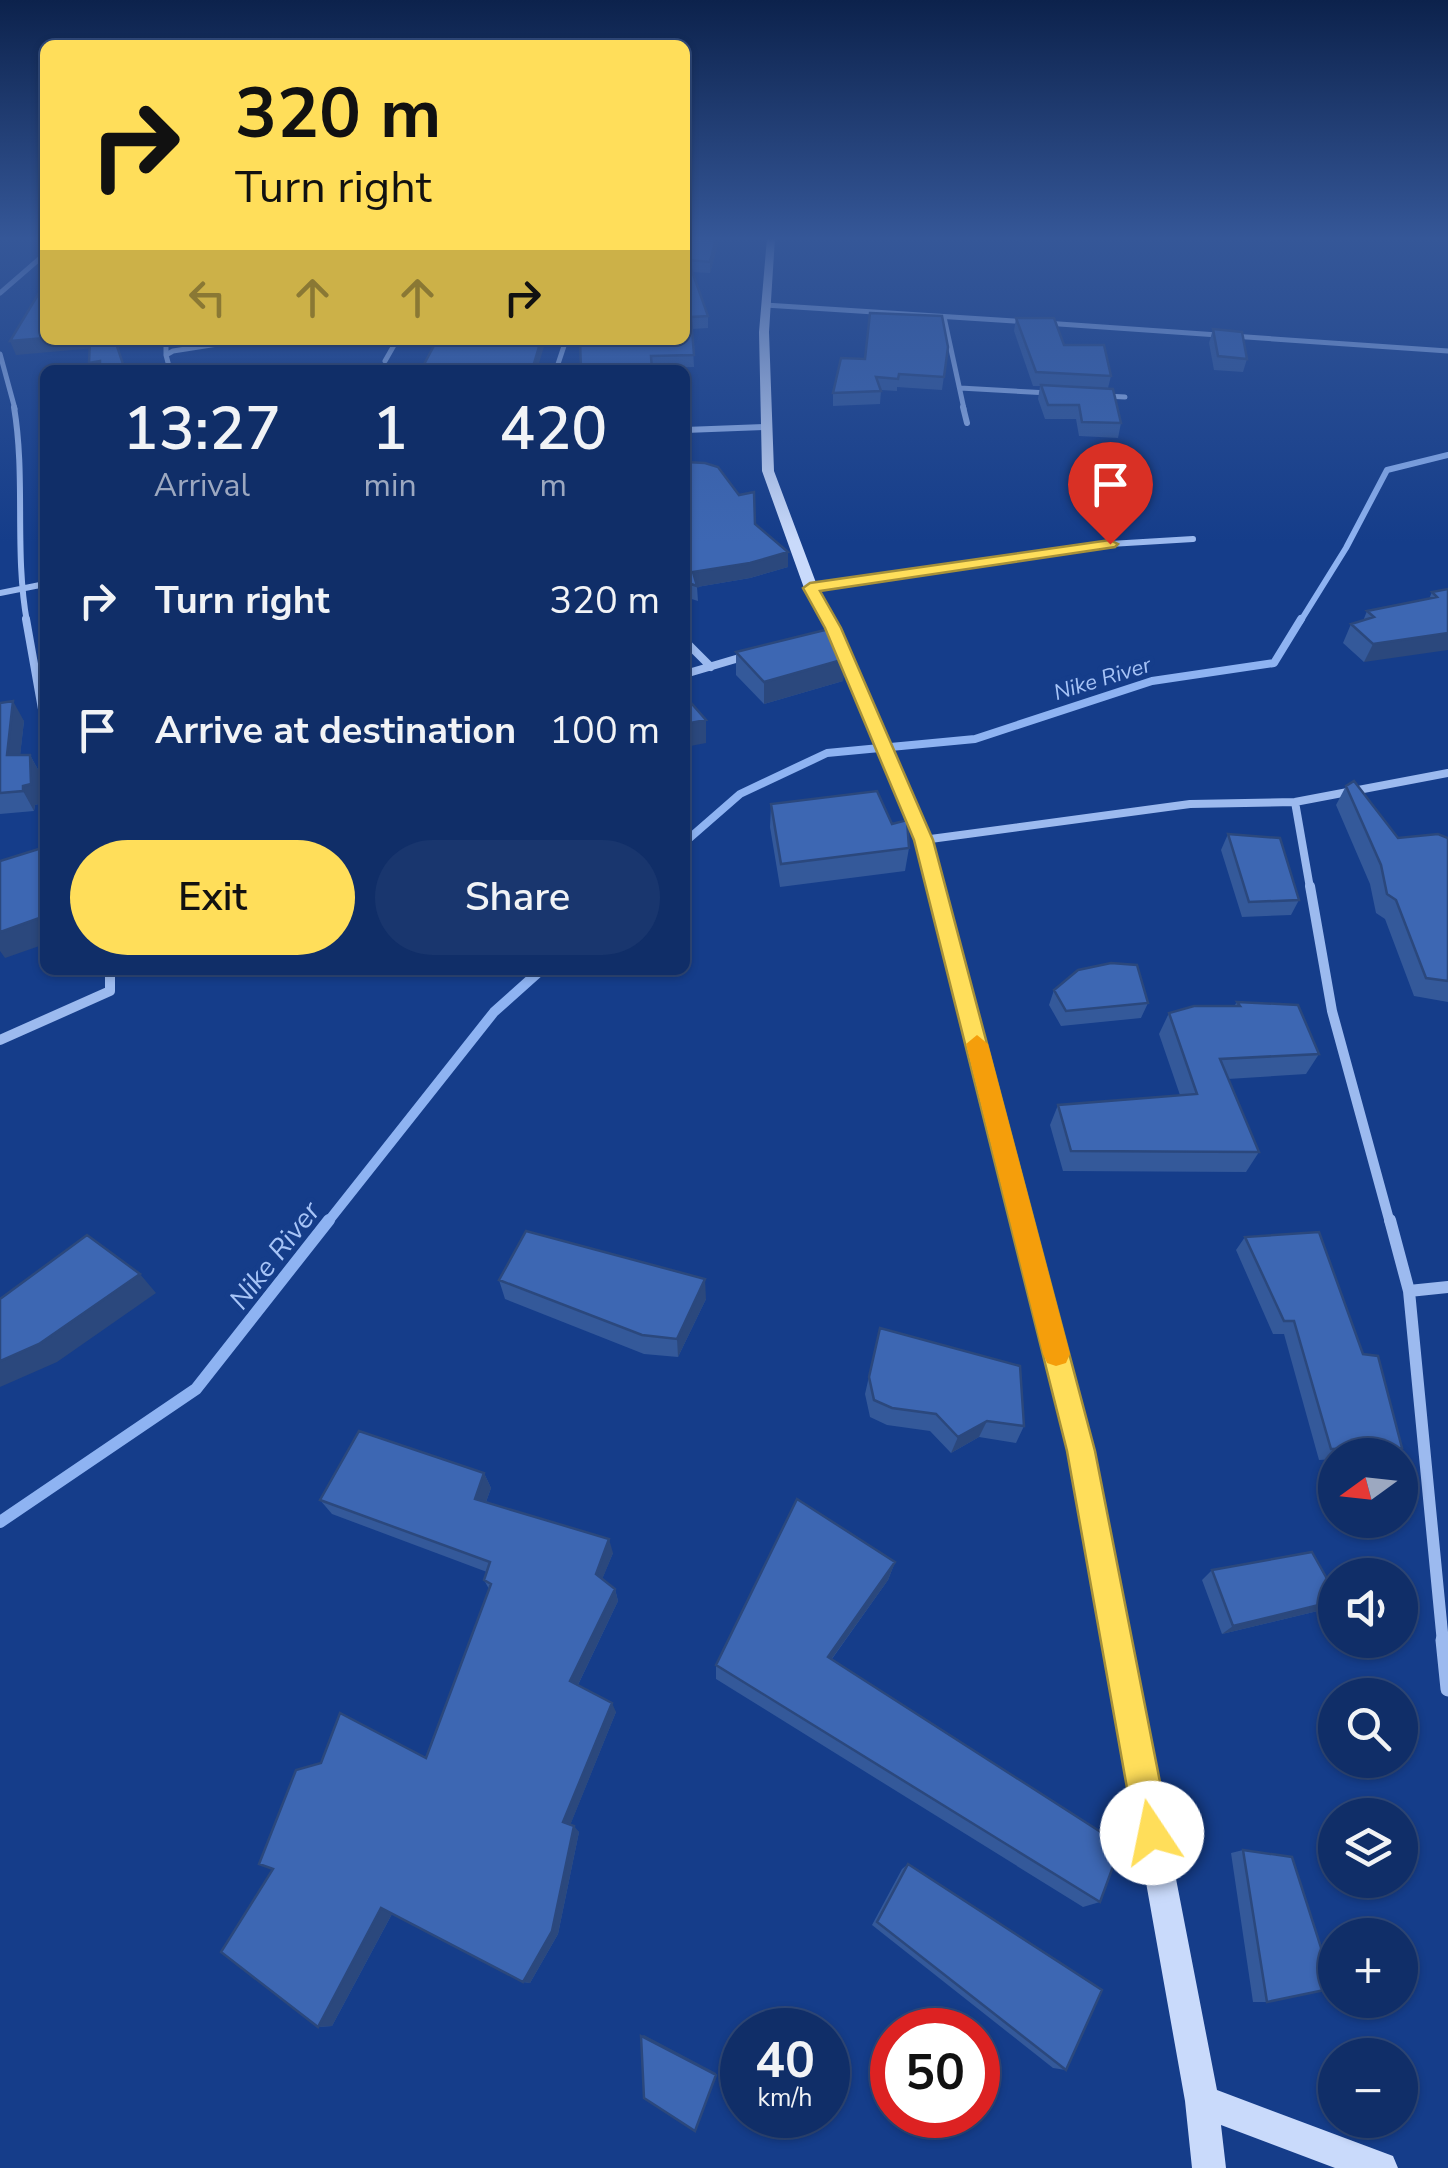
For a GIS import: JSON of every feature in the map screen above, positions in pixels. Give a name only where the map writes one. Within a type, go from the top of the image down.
[{"type":"main road","points":[[765,339],[768,472],[810,588],[833,628],[924,840],[1081,1451],[1202,2101],[1209,2168]]},
{"type":"main road","points":[[1202,2101],[1382,2168]]},
{"type":"street","points":[[949,339],[968,423]]},
{"type":"street","points":[[1268,339],[1448,352]]},
{"type":"street","points":[[166,345],[169,365]]},
{"type":"street","points":[[166,356],[180,348],[203,345]]},
{"type":"street","points":[[385,360],[394,345]]},
{"type":"street","points":[[0,354],[15,409],[23,475],[21,588],[40,697]]},
{"type":"street","points":[[960,388],[1052,393]]},
{"type":"street","points":[[1088,395],[1125,397]]},
{"type":"street","points":[[690,430],[764,427]]},
{"type":"street","points":[[810,588],[1110,544],[1193,539]]},
{"type":"street","points":[[0,593],[40,585]]},
{"type":"street","points":[[816,634],[833,628]]},
{"type":"street","points":[[690,646],[711,667]]},
{"type":"street","points":[[690,673],[764,650]]},
{"type":"street","points":[[924,840],[1190,804],[1295,802],[1448,773]]},
{"type":"street","points":[[1295,802],[1332,1011],[1410,1290],[1448,1689]]},
{"type":"street","points":[[0,1040],[110,991],[110,975]]},
{"type":"street","points":[[1410,1290],[1448,1287]]},
{"type":"building","points":[[693,339],[694,355],[651,356],[652,365],[581,365],[580,345],[690,345]]},
{"type":"building","points":[[867,339],[946,339],[948,347],[944,377],[876,377],[881,391],[833,393],[841,358],[865,359]]},
{"type":"building","points":[[1024,339],[1104,345],[1111,376],[1036,372]]},
{"type":"building","points":[[1215,339],[1243,339],[1247,359],[1218,356]]},
{"type":"building","points":[[90,345],[117,345],[123,365],[100,365],[100,361],[89,363]]},
{"type":"building","points":[[434,345],[540,345],[534,365],[424,365]]},
{"type":"building","points":[[1041,385],[1113,389],[1121,423],[1082,422],[1079,405],[1048,405]]},
{"type":"building","points":[[690,462],[718,467],[739,495],[754,492],[755,524],[788,552],[693,572],[697,586],[690,584]]},
{"type":"building","points":[[1448,589],[1448,633],[1373,644],[1351,624],[1374,617],[1367,611],[1437,597],[1432,592]]},
{"type":"building","points":[[829,629],[845,659],[764,682],[736,652]]},
{"type":"building","points":[[13,701],[7,755],[30,755],[31,784],[23,786],[23,791],[0,793],[0,703]]},
{"type":"building","points":[[690,702],[706,720],[690,723]]},
{"type":"building","points":[[1354,781],[1398,838],[1438,834],[1448,838],[1448,981],[1426,978],[1396,900],[1387,894],[1381,865],[1346,786]]},
{"type":"building","points":[[877,791],[892,824],[907,820],[909,848],[781,864],[771,804]]},
{"type":"building","points":[[1228,834],[1280,838],[1299,900],[1249,902]]},
{"type":"building","points":[[40,849],[40,918],[0,932],[0,861]]},
{"type":"building","points":[[1111,963],[1137,965],[1148,1003],[1066,1011],[1054,990],[1078,970]]},
{"type":"building","points":[[1237,1002],[1298,1005],[1319,1054],[1220,1059],[1259,1152],[1071,1151],[1058,1105],[1197,1094],[1169,1013],[1194,1006],[1240,1006]]},
{"type":"building","points":[[526,1231],[705,1279],[677,1339],[642,1335],[499,1280]]},
{"type":"building","points":[[1319,1232],[1363,1354],[1378,1356],[1399,1438],[1328,1438],[1294,1321],[1284,1321],[1245,1237]]},
{"type":"building","points":[[87,1235],[140,1274],[39,1344],[0,1361],[0,1299]]},
{"type":"building","points":[[880,1328],[1020,1366],[1024,1426],[987,1421],[958,1437],[936,1414],[892,1408],[874,1400],[869,1377]]},
{"type":"building","points":[[359,1431],[484,1473],[475,1499],[609,1539],[596,1574],[615,1589],[570,1681],[612,1703],[563,1822],[574,1826],[552,1931],[523,1982],[381,1908],[318,2027],[221,1952],[273,1869],[259,1864],[296,1770],[321,1763],[340,1713],[426,1758],[491,1584],[484,1580],[490,1562],[320,1500]]},
{"type":"building","points":[[797,1499],[895,1562],[828,1657],[1121,1845],[1100,1902],[716,1665]]},
{"type":"building","points":[[1312,1552],[1318,1563],[1318,1605],[1233,1626],[1212,1570]]},
{"type":"building","points":[[1243,1850],[1292,1857],[1318,1938],[1318,1991],[1267,2002]]},
{"type":"building","points":[[908,1864],[1102,1990],[1066,2070],[1000,2018],[1000,2008],[987,2008],[877,1922]]},
{"type":"building","points":[[641,2036],[716,2075],[695,2131],[644,2098]]},
{"type":"waterway","name":"Nike River","points":[[1300,622],[1346,548],[1387,470],[1448,455]]},
{"type":"waterway","name":"Nike River","points":[[690,838],[740,794],[827,753],[975,739],[1152,681],[1274,663],[1301,619]]},
{"type":"waterway","name":"Nike River","points":[[327,1223],[494,1012],[535,975]]},
{"type":"waterway","name":"Nike River","points":[[0,1522],[196,1389],[329,1220]]},
{"type":"slow traffic","points":[[977,1044],[1056,1354]]},
{"type":"route","points":[[1110,544],[810,588],[833,628],[924,840],[1081,1451],[1152,1833]]}]
